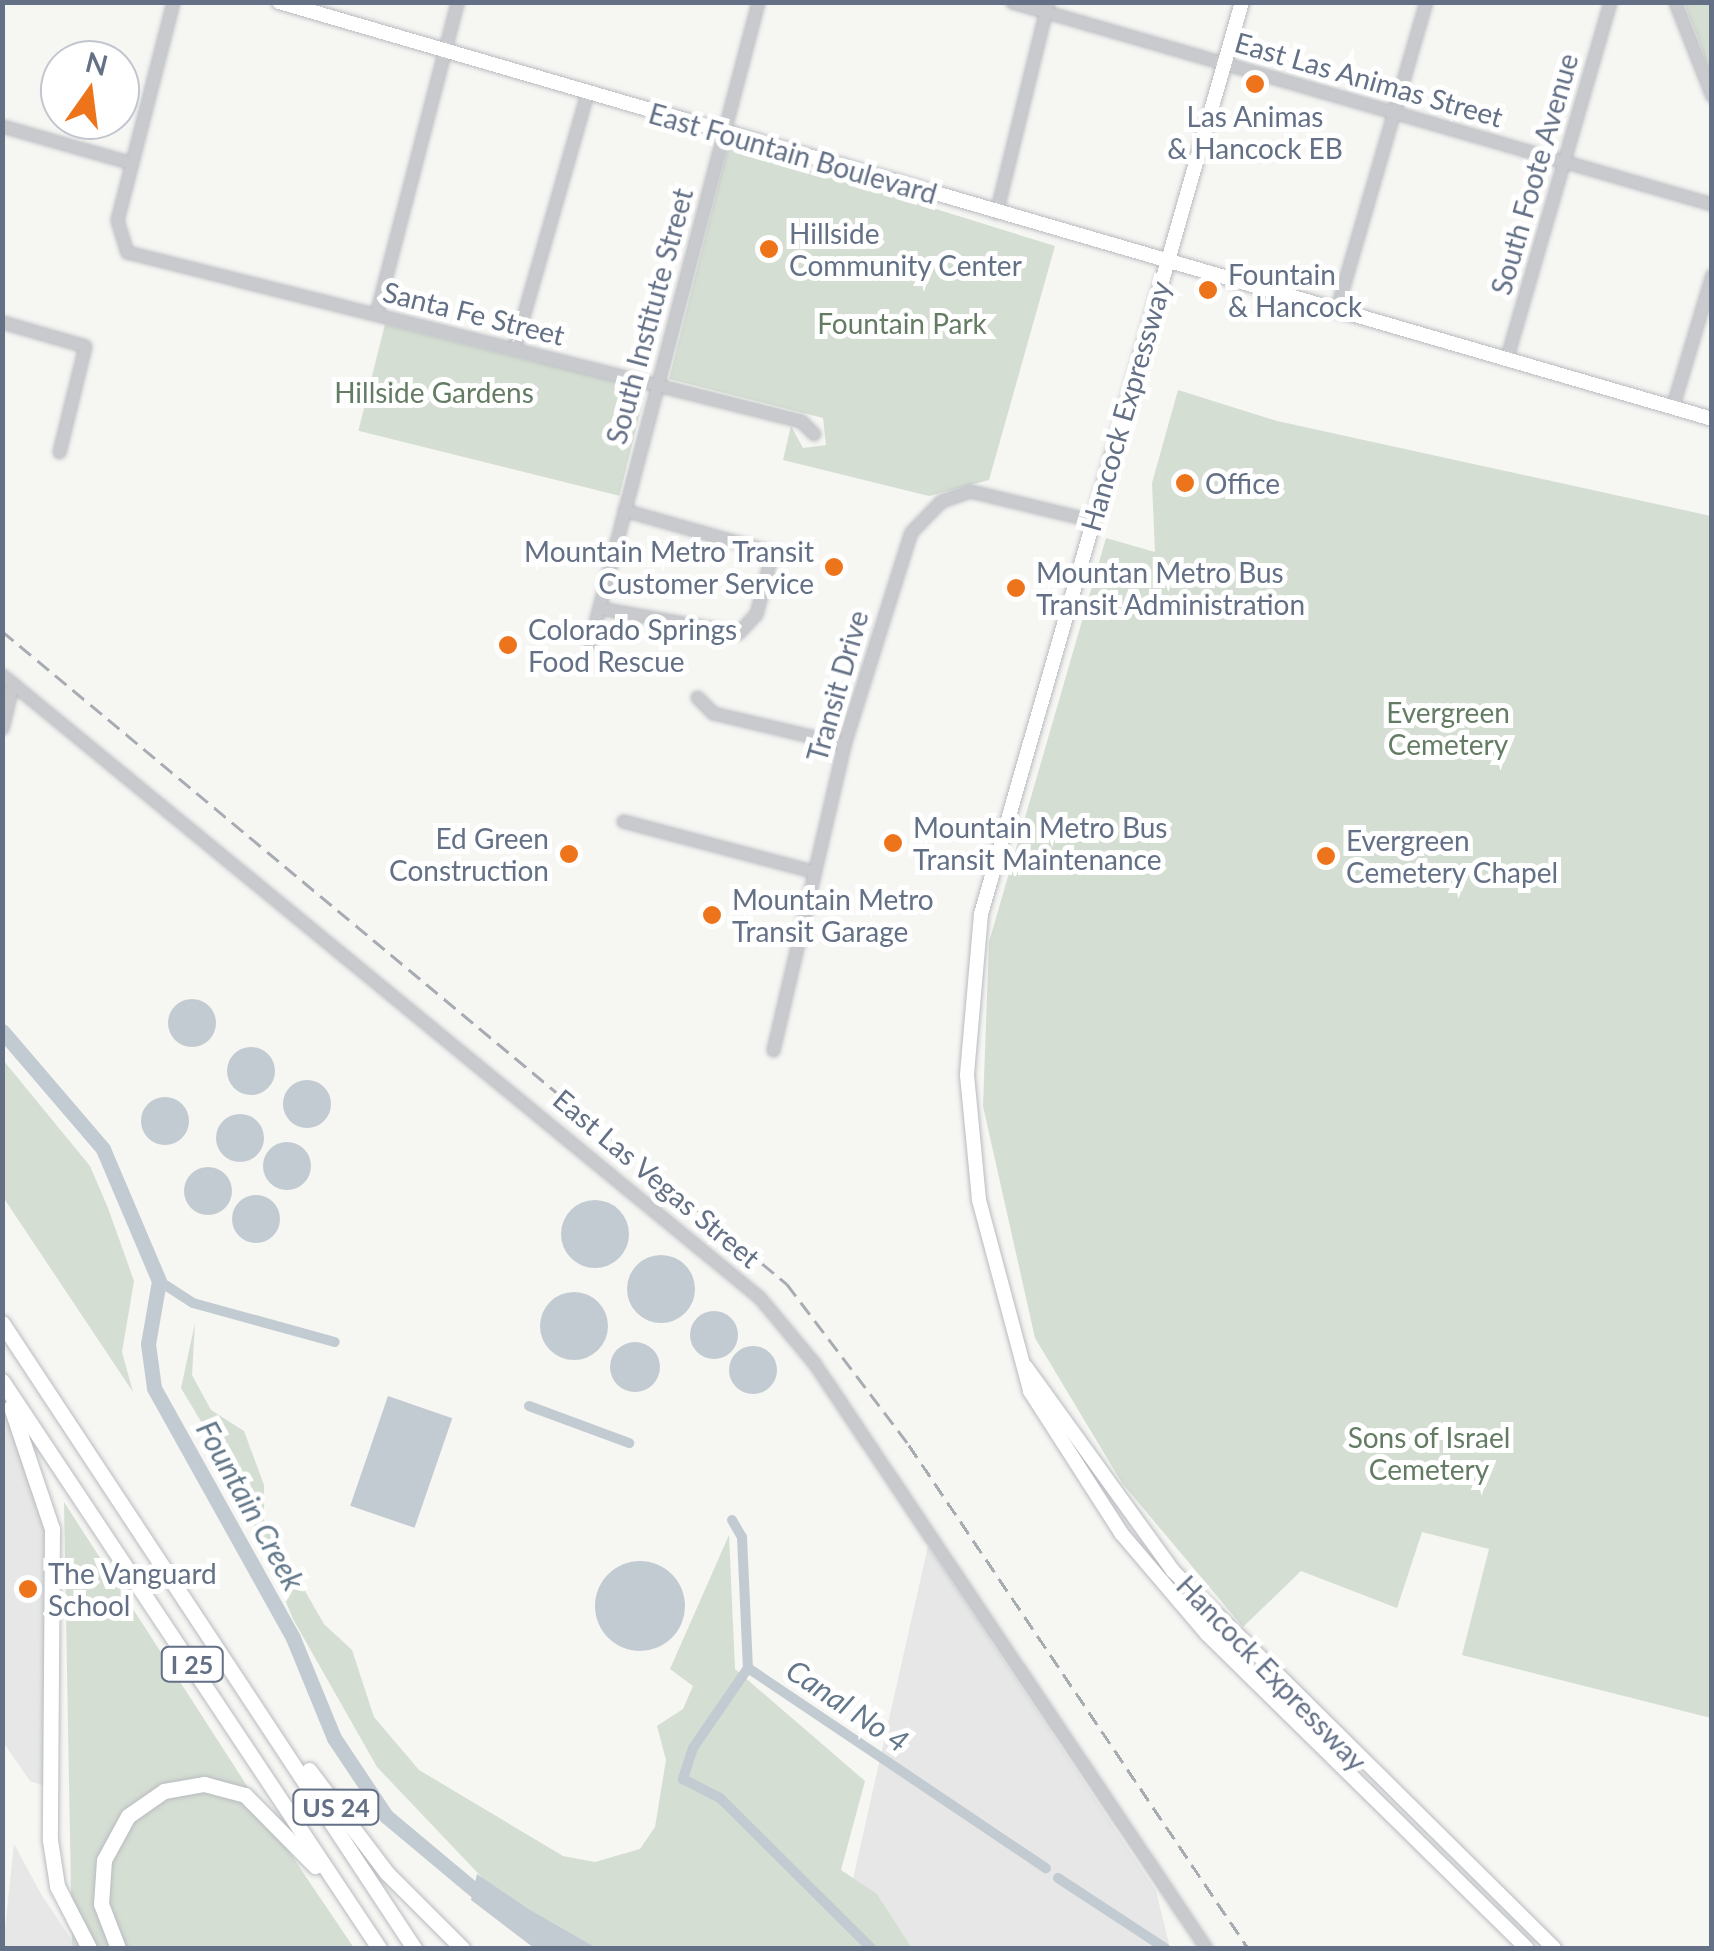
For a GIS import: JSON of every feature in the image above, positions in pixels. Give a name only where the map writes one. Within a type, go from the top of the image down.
[{"type":"highway","name":"I 25","points":[[2,1323],[224,1653],[414,1948]]},
{"type":"highway","name":"I 25","points":[[2,1381],[377,1945]]},
{"type":"highway","points":[[2,1390],[52,1529],[50,1840],[57,1886],[89,1948]]},
{"type":"highway","name":"US 24","points":[[224,1653],[360,1841],[462,1948]]},
{"type":"highway","points":[[118,1948],[100,1894],[112,1841],[146,1802],[192,1784],[234,1790],[278,1820],[377,1945]]},
{"type":"main road","name":"East Fountain Boulevard","points":[[278,2],[1712,420]]},
{"type":"main road","name":"Hancock Expressway","points":[[1242,2],[994,855],[968,1036],[979,1200],[1026,1367],[1064,1452],[1160,1582],[1526,1948]]},
{"type":"main road","name":"Hancock Expressway","points":[[1026,1367],[1173,1571],[1554,1948]]},
{"type":"street","points":[[2,126],[132,163],[173,2]]},
{"type":"street","points":[[376,314],[457,2]]},
{"type":"street","name":"South Institute Street","points":[[590,642],[758,2]]},
{"type":"street","name":"East Las Animas Street","points":[[1012,2],[1047,7],[1224,64],[1712,204]]},
{"type":"street","points":[[1336,311],[1426,2]]},
{"type":"street","name":"South Foote Avenue","points":[[1506,360],[1610,2]]},
{"type":"street","points":[[1675,2],[1712,96]]},
{"type":"street","points":[[996,213],[1047,7]]},
{"type":"street","points":[[514,348],[588,93]]},
{"type":"street","name":"Santa Fe Street","points":[[132,163],[117,220],[121,245],[144,260],[800,421],[814,434]]},
{"type":"street","points":[[1672,408],[1712,275]]},
{"type":"street","points":[[2,322],[85,346],[59,452]]},
{"type":"street","name":"Transit Drive","points":[[773,1050],[844,744],[904,546],[928,509],[987,491],[1091,520]]},
{"type":"street","points":[[599,608],[738,633],[756,614],[768,568],[772,552],[760,544],[624,510]]},
{"type":"street","points":[[2,728],[8,679]]},
{"type":"street","name":"East Las Vegas Street","points":[[8,679],[758,1297],[814,1362],[1206,1948]]},
{"type":"street","points":[[697,697],[713,713],[844,744]]},
{"type":"street","points":[[623,821],[812,871]]},
{"type":"shaded area","points":[[192,999],[209,1006],[216,1023],[209,1040],[192,1047],[175,1040],[168,1023],[175,1006]]},
{"type":"shaded area","points":[[251,1047],[268,1054],[275,1071],[268,1088],[251,1095],[234,1088],[227,1071],[234,1054]]},
{"type":"shaded area","points":[[307,1080],[324,1087],[331,1104],[324,1121],[307,1128],[290,1121],[283,1104],[290,1087]]},
{"type":"shaded area","points":[[165,1097],[182,1104],[189,1121],[182,1138],[165,1145],[148,1138],[141,1121],[148,1104]]},
{"type":"shaded area","points":[[240,1114],[257,1121],[264,1138],[257,1155],[240,1162],[223,1155],[216,1138],[223,1121]]},
{"type":"shaded area","points":[[287,1142],[304,1149],[311,1166],[304,1183],[287,1190],[270,1183],[263,1166],[270,1149]]},
{"type":"shaded area","points":[[208,1167],[225,1174],[232,1191],[225,1208],[208,1215],[191,1208],[184,1191],[191,1174]]},
{"type":"shaded area","points":[[256,1195],[273,1202],[280,1219],[273,1236],[256,1243],[239,1236],[232,1219],[239,1202]]},
{"type":"shaded area","points":[[595,1200],[608,1202],[619,1210],[627,1221],[627,1247],[619,1258],[608,1266],[595,1268],[582,1266],[571,1258],[563,1247],[561,1234],[563,1221],[571,1210],[582,1202]]},
{"type":"shaded area","points":[[661,1255],[674,1257],[685,1265],[693,1276],[693,1302],[685,1313],[674,1321],[661,1323],[648,1321],[637,1313],[629,1302],[627,1289],[629,1276],[637,1265],[648,1257]]},
{"type":"shaded area","points":[[574,1292],[587,1294],[598,1302],[606,1313],[606,1339],[598,1350],[587,1358],[574,1360],[561,1358],[550,1350],[542,1339],[540,1326],[542,1313],[550,1302],[561,1294]]},
{"type":"shaded area","points":[[714,1311],[731,1318],[738,1335],[731,1352],[714,1359],[697,1352],[690,1335],[697,1318]]},
{"type":"shaded area","points":[[635,1342],[653,1349],[660,1367],[653,1385],[635,1392],[617,1385],[610,1367],[617,1349]]},
{"type":"shaded area","points":[[753,1346],[770,1353],[777,1370],[770,1387],[753,1394],[736,1387],[729,1370],[736,1353]]},
{"type":"shaded area","name":"The Vanguard School","points":[[2,1390],[52,1529],[48,1787],[30,1781],[3,1742]]},
{"type":"shaded area","points":[[388,1396],[452,1418],[415,1528],[350,1506]]},
{"type":"shaded area","points":[[928,1546],[1156,1891],[1170,1948],[912,1948],[877,1894],[853,1879]]},
{"type":"shaded area","points":[[640,1561],[657,1564],[672,1574],[682,1589],[682,1623],[672,1638],[657,1648],[640,1651],[623,1648],[608,1638],[598,1623],[595,1606],[598,1589],[608,1574],[623,1564]]},
{"type":"shaded area","points":[[14,1844],[41,1894],[77,1948],[3,1948]]},
{"type":"shaded area","points":[[477,1874],[597,1948],[534,1948],[471,1900]]},
{"type":"green space","points":[[1684,3],[1711,3],[1711,77],[1700,43]]},
{"type":"green space","name":"Fountain Park","points":[[736,147],[1055,246],[989,480],[929,496],[783,460],[791,426],[803,448],[826,445],[823,418],[669,379],[727,151]]},
{"type":"green space","name":"Hillside Gardens","points":[[385,324],[646,389],[619,496],[358,431]]},
{"type":"green space","name":"Evergreen Cemetery","points":[[1178,390],[1277,421],[1711,516],[1711,1718],[1462,1655],[1489,1549],[1422,1532],[1397,1608],[1301,1571],[1243,1627],[1122,1483],[1035,1338],[983,1106],[989,942],[1106,538],[1155,552],[1152,483]]},
{"type":"green space","points":[[3,1060],[90,1166],[108,1208],[134,1281],[122,1352],[133,1392],[3,1197]]},
{"type":"green space","points":[[195,1323],[192,1375],[211,1410],[244,1431],[264,1485],[264,1520],[324,1624],[352,1650],[374,1717],[419,1770],[563,1856],[595,1862],[640,1849],[655,1827],[666,1760],[657,1726],[683,1709],[693,1686],[670,1669],[729,1535],[735,1669],[865,1781],[841,1870],[877,1894],[912,1948],[597,1948],[492,1888],[377,1767],[293,1619],[234,1477],[181,1388]]},
{"type":"green space","points":[[64,1502],[302,1871],[354,1948],[72,1948]]},
{"type":"waterway","name":"Fountain Creek","points":[[2,1031],[103,1149],[159,1281],[148,1344],[154,1388],[293,1638],[334,1738],[386,1816],[489,1902]]},
{"type":"waterway","name":"Canal No 4","points":[[159,1281],[193,1303],[335,1342]]},
{"type":"waterway","name":"Canal No 4","points":[[529,1406],[629,1443]]},
{"type":"waterway","name":"Canal No 4","points":[[732,1520],[742,1537],[748,1668],[1046,1868]]},
{"type":"waterway","points":[[748,1668],[693,1748],[683,1779],[720,1798],[871,1948]]},
{"type":"waterway","name":"Canal No 4","points":[[1058,1878],[1165,1948]]},
{"type":"railway","points":[[2,631],[787,1284],[909,1445],[1248,1948]]},
{"type":"place","name":"Las Animas & Hancock EB","points":[[1255,84]]},
{"type":"place","name":"Hillside Community Center","points":[[769,249]]},
{"type":"place","name":"Fountain & Hancock","points":[[1208,290]]},
{"type":"place","name":"Office","points":[[1185,483]]},
{"type":"place","name":"Mountain Metro Transit Customer Service","points":[[834,567]]},
{"type":"place","name":"Mountan Metro Bus Transit Administration","points":[[1016,588]]},
{"type":"place","name":"Colorado Springs Food Rescue","points":[[508,645]]},
{"type":"place","name":"Mountain Metro Bus Transit Maintenance","points":[[893,843]]},
{"type":"place","name":"Ed Green Construction","points":[[569,854]]},
{"type":"place","name":"Evergreen Cemetery Chapel","points":[[1326,856]]},
{"type":"place","name":"Mountain Metro Transit Garage","points":[[712,915]]},
{"type":"place","name":"The Vanguard School","points":[[28,1589]]},
{"type":"park label","name":"Sons of Israel Cemetery","points":[[1429,1453]]}]
